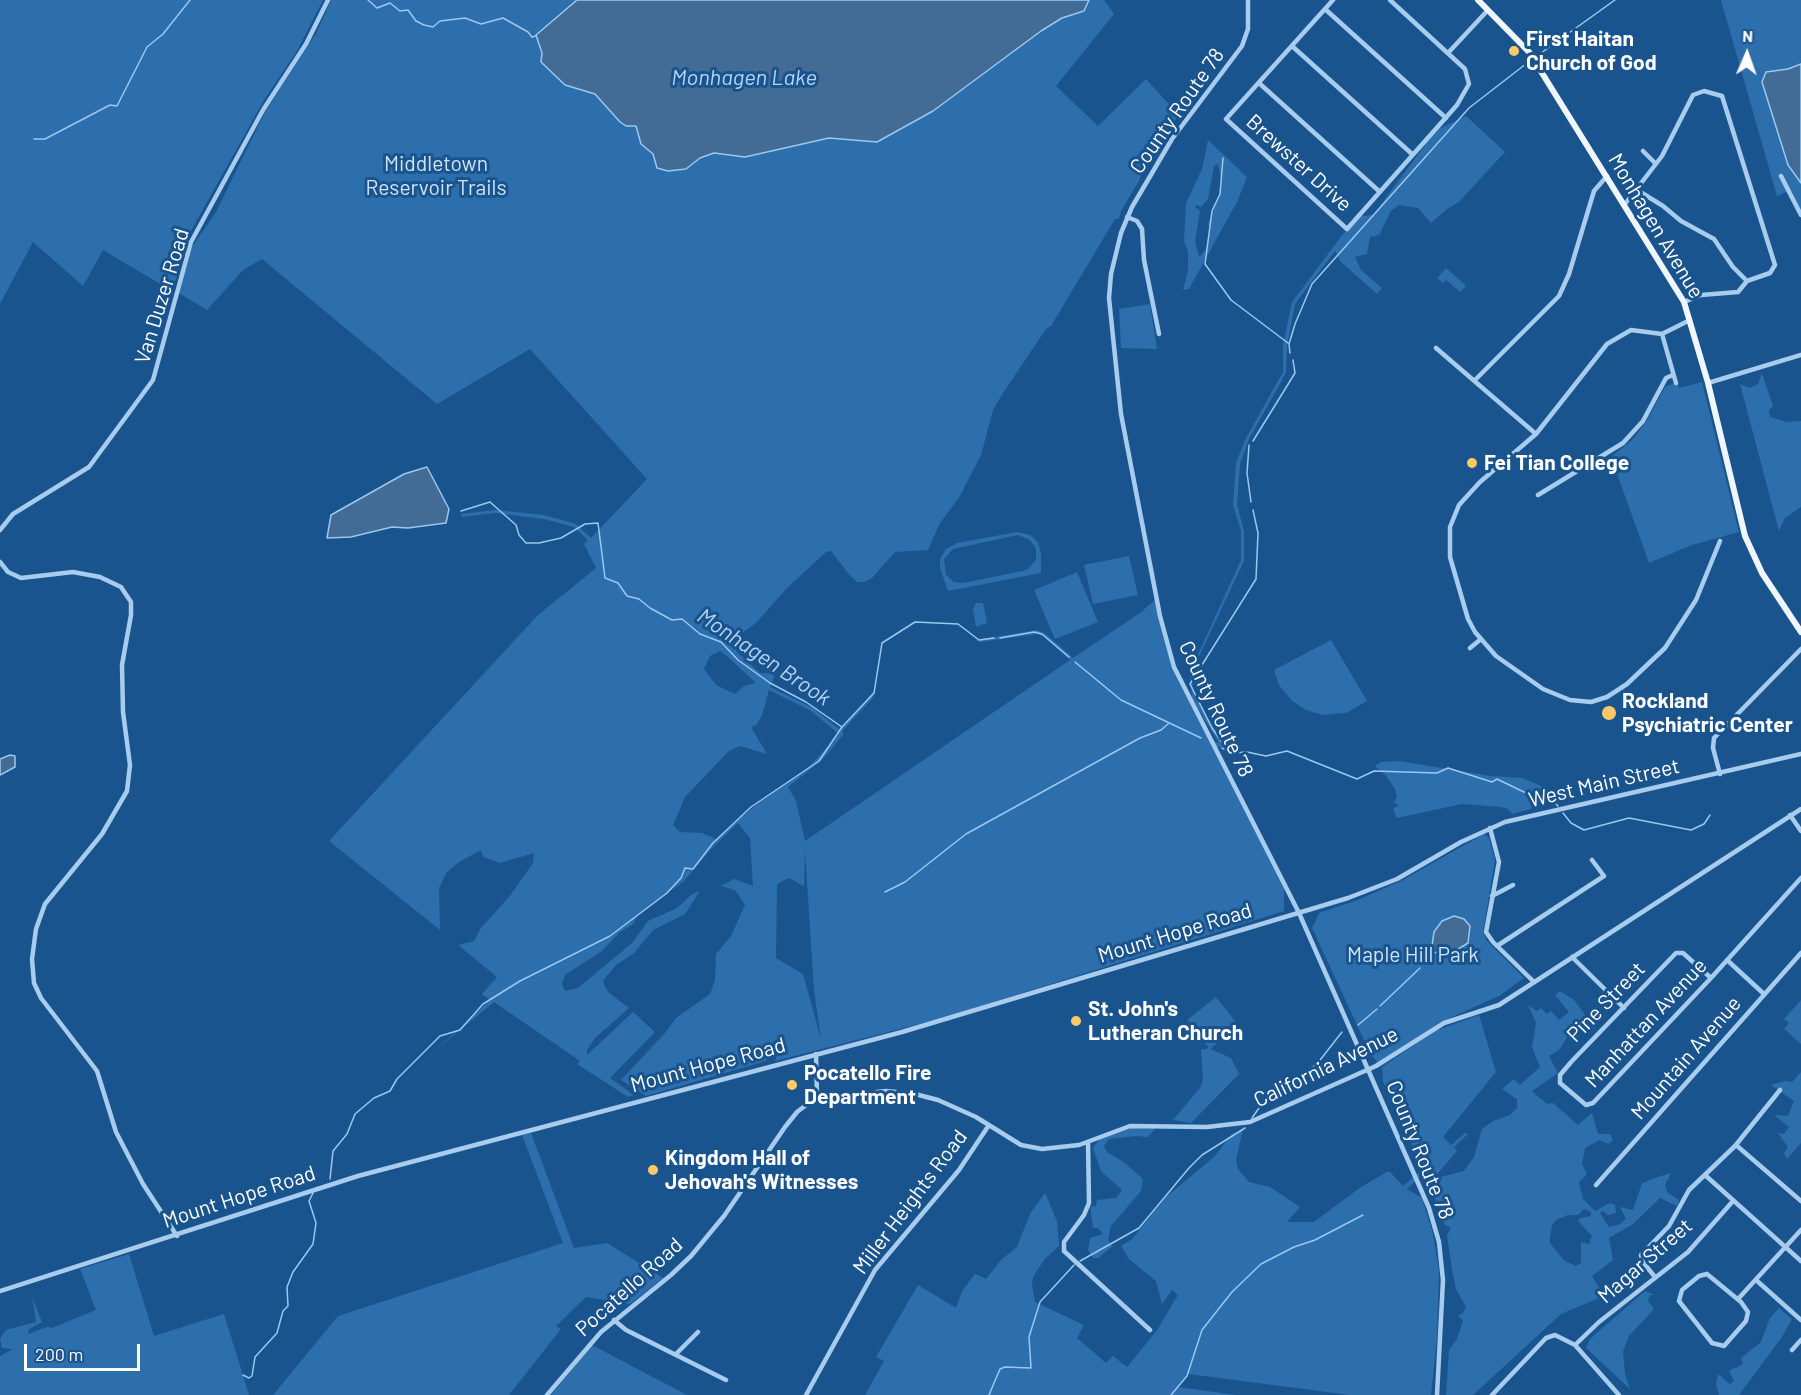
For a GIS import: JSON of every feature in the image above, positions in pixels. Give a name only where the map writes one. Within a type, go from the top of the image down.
[{"type":"main road","name":"Monhagen Avenue","points":[[1478,0],[1529,52],[1684,302],[1691,319],[1750,548],[1762,573],[1801,632]]},
{"type":"street","name":"Van Duzer Road","points":[[0,530],[13,514],[89,467],[153,380],[191,242],[263,110],[306,44],[328,0]]},
{"type":"street","name":"County Route 78","points":[[1248,0],[1248,29],[1242,46],[1172,139],[1127,217],[1111,274],[1110,323],[1127,450],[1162,625],[1174,667],[1188,699],[1299,913],[1423,1191],[1439,1242],[1443,1295],[1437,1395]]},
{"type":"street","name":"Brewster Drive","points":[[1333,0],[1226,119],[1347,229],[1463,98],[1469,84],[1465,69],[1390,0]]},
{"type":"street","points":[[1325,9],[1446,118]]},
{"type":"street","points":[[1448,53],[1488,10]]},
{"type":"street","points":[[1292,46],[1412,154]]},
{"type":"street","points":[[1259,83],[1380,192]]},
{"type":"street","points":[[1625,204],[1632,192],[1656,164],[1693,95],[1713,92],[1725,101],[1774,259],[1772,271],[1748,281],[1738,292],[1701,296],[1684,302]]},
{"type":"street","points":[[1642,151],[1656,164]]},
{"type":"street","points":[[1475,380],[1559,296],[1569,274],[1594,191],[1607,176]]},
{"type":"street","points":[[1781,176],[1801,215]]},
{"type":"street","points":[[1632,192],[1642,193],[1664,206],[1681,221],[1714,239],[1733,267],[1748,281]]},
{"type":"street","points":[[1127,217],[1137,221],[1142,229],[1144,260],[1160,334]]},
{"type":"street","points":[[1691,319],[1662,334],[1637,330],[1623,333],[1612,340],[1589,365],[1536,434],[1480,482],[1459,505],[1451,521],[1449,543],[1454,575],[1468,619],[1481,639],[1513,669],[1543,689],[1578,702],[1602,700],[1645,670],[1675,634],[1696,600],[1720,541]]},
{"type":"street","points":[[1662,334],[1676,383]]},
{"type":"street","points":[[1436,348],[1536,434]]},
{"type":"street","points":[[1708,383],[1801,355]]},
{"type":"street","points":[[1538,495],[1623,443],[1642,421],[1666,378],[1673,375]]},
{"type":"street","points":[[0,562],[8,572],[21,578],[73,572],[100,577],[121,587],[131,602],[131,615],[122,665],[123,712],[130,765],[127,790],[102,834],[45,904],[36,929],[32,959],[34,983],[41,998],[97,1071],[116,1132],[143,1184],[177,1236]]},
{"type":"street","points":[[1470,648],[1481,639]]},
{"type":"street","points":[[1720,774],[1713,748],[1714,738],[1801,649]]},
{"type":"street","name":"West Main Street","points":[[1422,865],[1490,828],[1801,754]]},
{"type":"street","name":"California Avenue","points":[[817,1098],[886,1091],[915,1094],[946,1103],[1015,1142],[1035,1148],[1064,1148],[1088,1142],[1110,1131],[1130,1126],[1208,1127],[1250,1122],[1369,1069],[1394,1056],[1441,1025],[1494,1007],[1801,809]]},
{"type":"street","points":[[1790,815],[1801,831]]},
{"type":"street","points":[[1490,828],[1499,862],[1486,932],[1533,981]]},
{"type":"street","points":[[1497,946],[1604,876],[1592,860]]},
{"type":"street","name":"Mount Hope Road","points":[[0,1291],[358,1176],[903,1032],[1370,891],[1422,865]]},
{"type":"street","name":"Manhattan Avenue","points":[[1559,1078],[1560,1083],[1588,1106],[1606,1090],[1711,978],[1801,878]]},
{"type":"street","points":[[1492,896],[1513,885]]},
{"type":"street","name":"Pine Street","points":[[1559,1078],[1662,967],[1680,952],[1711,978]]},
{"type":"street","name":"Mountain Avenue","points":[[1596,1185],[1801,953]]},
{"type":"street","points":[[1572,957],[1624,1008]]},
{"type":"street","points":[[1727,960],[1764,994]]},
{"type":"street","points":[[816,1054],[817,1098]]},
{"type":"street","points":[[1655,1277],[1642,1261],[1641,1255],[1669,1226],[1689,1190],[1736,1145],[1780,1090]]},
{"type":"street","name":"Pocatello Road","points":[[546,1395],[592,1340],[666,1280],[691,1256],[724,1216],[784,1126],[801,1108],[817,1098]]},
{"type":"street","name":"Miller Heights Road","points":[[806,1395],[875,1270],[958,1170],[988,1125]]},
{"type":"street","points":[[1088,1142],[1089,1203],[1063,1248],[1150,1330]]},
{"type":"street","points":[[1736,1145],[1801,1201]]},
{"type":"street","points":[[1705,1175],[1801,1261]]},
{"type":"street","name":"Magar Street","points":[[1575,1345],[1688,1252],[1734,1201]]},
{"type":"street","points":[[1738,1299],[1801,1230]]},
{"type":"street","points":[[1707,1274],[1738,1299],[1748,1312],[1747,1319],[1728,1344],[1720,1347],[1712,1343],[1680,1305],[1678,1297],[1684,1287],[1707,1274]]},
{"type":"street","points":[[1756,1280],[1801,1320]]},
{"type":"street","points":[[614,1320],[626,1330],[726,1380]]},
{"type":"street","points":[[676,1354],[698,1332]]},
{"type":"street","points":[[1492,1395],[1543,1340],[1551,1335],[1559,1336],[1575,1345],[1619,1395]]},
{"type":"street","points":[[1792,1350],[1801,1340]]},
{"type":"green space","points":[[0,0],[323,0],[297,51],[264,100],[192,229],[172,291],[103,250],[83,286],[33,242],[0,304]]},
{"type":"green space","name":"Middletown Reservoir Trails","points":[[331,0],[1104,0],[1114,14],[1056,86],[1098,126],[1146,79],[1179,115],[1148,155],[1139,181],[1121,211],[1119,219],[1115,219],[1051,326],[1046,329],[993,410],[981,455],[960,496],[940,523],[928,550],[895,552],[872,578],[864,582],[857,582],[831,551],[826,552],[786,589],[756,623],[738,636],[734,643],[737,652],[760,673],[775,674],[770,687],[813,708],[839,729],[876,689],[873,698],[843,730],[843,735],[822,760],[788,787],[796,801],[805,841],[1070,660],[1044,637],[1037,634],[980,642],[976,640],[1037,630],[1046,634],[1073,658],[1140,613],[1156,599],[1178,675],[1210,741],[1219,743],[1192,699],[1190,672],[1241,560],[1241,531],[1233,505],[1236,463],[1246,438],[1283,372],[1283,345],[1292,302],[1358,214],[1464,100],[1439,129],[1466,116],[1505,152],[1459,202],[1431,223],[1418,208],[1399,205],[1391,211],[1379,235],[1370,237],[1367,254],[1355,257],[1361,270],[1382,288],[1377,294],[1341,262],[1335,251],[1295,304],[1287,346],[1286,373],[1249,439],[1240,464],[1237,505],[1244,531],[1244,561],[1194,667],[1192,683],[1195,697],[1224,744],[1222,748],[1213,745],[1284,889],[1284,911],[939,1019],[775,1061],[782,1041],[772,1045],[766,1061],[646,1096],[621,1080],[676,1018],[710,994],[715,980],[716,954],[731,936],[745,905],[735,890],[721,886],[734,879],[753,886],[750,838],[738,823],[712,848],[684,881],[638,915],[633,924],[620,932],[602,951],[565,975],[562,984],[565,991],[578,988],[632,943],[648,921],[677,908],[692,894],[700,891],[685,914],[653,930],[634,953],[616,965],[603,981],[608,992],[629,1008],[595,1038],[587,1050],[587,1055],[633,1012],[655,1032],[610,1078],[634,1095],[628,1097],[577,1064],[580,1061],[494,1002],[437,1049],[490,1000],[482,994],[497,977],[458,945],[474,941],[481,928],[509,897],[533,863],[534,853],[500,863],[483,857],[481,850],[459,862],[447,872],[439,888],[440,930],[329,841],[538,615],[596,568],[584,544],[588,540],[574,527],[544,519],[495,513],[462,517],[461,514],[495,510],[544,515],[576,524],[591,538],[647,479],[530,349],[437,404],[262,259],[243,270],[207,310],[177,292],[192,247],[216,212],[265,112],[317,32]],"holes":[[[1424,145],[1373,215],[1361,216]],[[720,651],[756,683],[744,686],[735,694],[716,685],[704,669],[710,656]],[[769,690],[811,711],[839,734],[807,769],[756,805],[716,839],[702,833],[680,832],[673,825],[685,797],[729,751],[740,746],[767,754],[751,727],[756,725],[762,716]],[[805,851],[814,990],[821,1039],[803,974],[776,958],[777,884],[789,878],[804,886]]]},
{"type":"green space","points":[[1721,0],[1801,0],[1801,211],[1791,190],[1777,196]]},
{"type":"green space","points":[[1208,140],[1247,177],[1237,202],[1189,289],[1183,290],[1188,271],[1188,252],[1184,241],[1186,203],[1202,169]],"holes":[[[1218,164],[1221,179],[1219,195],[1208,224],[1210,233],[1205,251],[1199,257],[1195,241],[1200,211],[1195,207],[1197,205],[1201,207],[1208,199],[1214,166]]]},
{"type":"green space","points":[[1446,268],[1466,286],[1460,292],[1446,280],[1443,283],[1437,278]]},
{"type":"green space","points":[[1150,304],[1157,349],[1121,348],[1119,309]]},
{"type":"green space","points":[[1762,373],[1773,406],[1769,410],[1770,417],[1787,422],[1801,421],[1801,507],[1785,518],[1779,531],[1740,384],[1750,388],[1758,384]]},
{"type":"green space","points":[[1677,382],[1679,388],[1702,382],[1739,532],[1692,545],[1649,563],[1611,457],[1632,440],[1646,422],[1665,387]]},
{"type":"green space","points":[[1017,532],[1030,535],[1038,542],[1041,553],[1041,573],[948,591],[940,568],[940,559],[946,549],[957,543]],"holes":[[[1018,535],[1030,540],[1036,549],[1036,560],[1027,570],[963,583],[954,582],[946,575],[944,559],[953,549]]]},
{"type":"green space","points":[[1129,556],[1138,595],[1093,604],[1084,565]]},
{"type":"green space","points":[[1077,572],[1098,622],[1055,639],[1034,590]]},
{"type":"green space","points":[[976,603],[983,603],[987,623],[976,627],[973,609]]},
{"type":"green space","points":[[1331,640],[1367,701],[1346,713],[1323,715],[1306,710],[1292,701],[1279,685],[1274,670]]},
{"type":"green space","points":[[1399,761],[1491,776],[1522,778],[1548,789],[1551,794],[1549,797],[1532,798],[1531,809],[1512,814],[1508,809],[1501,807],[1462,804],[1397,818],[1393,809],[1399,805],[1394,803],[1397,797],[1395,789],[1387,777],[1375,766],[1381,762]]},
{"type":"green space","name":"Maple Hill Park","points":[[1484,834],[1489,838],[1495,861],[1483,932],[1487,941],[1524,978],[1499,996],[1441,1022],[1378,1063],[1370,1053],[1312,928],[1319,913],[1358,900],[1403,880]]},
{"type":"green space","points":[[1560,991],[1574,1000],[1586,1016],[1573,1028],[1559,1050],[1549,1056],[1558,1073],[1532,1091],[1547,1104],[1553,1103],[1578,1125],[1592,1113],[1598,1134],[1610,1134],[1613,1140],[1608,1144],[1599,1140],[1585,1148],[1582,1164],[1587,1174],[1579,1182],[1583,1199],[1595,1211],[1610,1203],[1615,1205],[1616,1213],[1608,1215],[1603,1211],[1600,1213],[1609,1227],[1620,1224],[1626,1219],[1620,1207],[1633,1210],[1642,1183],[1671,1173],[1665,1185],[1667,1192],[1679,1200],[1677,1206],[1660,1198],[1633,1224],[1609,1238],[1613,1260],[1592,1276],[1604,1296],[1561,1314],[1473,1395],[1446,1395],[1449,1350],[1457,1339],[1463,1320],[1458,1316],[1466,1307],[1456,1289],[1452,1270],[1447,1235],[1451,1228],[1445,1225],[1434,1196],[1437,1192],[1424,1173],[1407,1189],[1422,1198],[1433,1234],[1439,1270],[1437,1338],[1431,1395],[1350,1395],[1188,1374],[1178,1387],[1236,1395],[865,1395],[884,1361],[876,1357],[918,1285],[956,1308],[962,1291],[975,1274],[986,1279],[1001,1260],[1017,1247],[1030,1214],[1045,1193],[1057,1221],[1059,1246],[1044,1260],[1033,1277],[1035,1302],[1084,1325],[1077,1338],[1106,1363],[1113,1356],[1127,1367],[1157,1330],[1178,1295],[1172,1290],[1162,1304],[1156,1281],[1129,1259],[1121,1246],[1132,1239],[1166,1197],[1214,1157],[1232,1134],[1243,1129],[1236,1160],[1238,1169],[1249,1182],[1270,1187],[1300,1207],[1287,1222],[1314,1222],[1361,1187],[1387,1172],[1390,1172],[1403,1186],[1423,1169],[1383,1082],[1382,1067],[1435,1031],[1479,1015],[1496,1072],[1443,1137],[1451,1145],[1465,1133],[1468,1134],[1454,1147],[1457,1151],[1433,1179],[1464,1171],[1474,1157],[1482,1129],[1493,1121],[1510,1115],[1517,1108],[1517,1099],[1502,1089],[1514,1079],[1520,1085],[1540,1067],[1532,1047],[1536,1023],[1528,1005],[1537,1011],[1541,1008],[1547,1014],[1551,1011],[1559,1020],[1569,1012],[1555,995]],"holes":[[[1584,1209],[1591,1212],[1591,1216],[1580,1218],[1578,1221],[1592,1236],[1589,1244],[1581,1242],[1581,1263],[1576,1266],[1565,1261],[1550,1243],[1552,1225],[1556,1220],[1568,1215],[1578,1215]]]},
{"type":"green space","points":[[1216,997],[1239,1026],[1210,1049],[1231,1058],[1239,1074],[1191,1123],[1173,1120],[1200,1088],[1203,1080],[1201,1050],[1209,1048],[1187,1020]]},
{"type":"green space","points":[[1801,1000],[1801,1044],[1784,1029],[1789,1023],[1784,1019]]},
{"type":"green space","points":[[1801,1072],[1801,1143],[1787,1159],[1784,1153],[1788,1147],[1778,1133],[1784,1134],[1789,1127],[1774,1115],[1788,1116],[1794,1101],[1771,1085],[1785,1081],[1792,1082]]},
{"type":"green space","points":[[1134,1127],[1157,1127],[1148,1137],[1109,1139],[1104,1146],[1107,1152],[1125,1163],[1143,1179],[1141,1191],[1111,1226],[1108,1240],[1113,1246],[1098,1258],[1093,1258],[1088,1250],[1090,1238],[1103,1234],[1098,1228],[1093,1228],[1090,1207],[1096,1206],[1097,1200],[1116,1198],[1122,1190],[1101,1171],[1093,1148],[1099,1140],[1112,1133]]},
{"type":"green space","points":[[531,1133],[574,1248],[607,1243],[663,1278],[630,1304],[586,1297],[556,1326],[561,1329],[509,1395],[273,1395],[338,1316],[563,1243],[522,1135]]},
{"type":"green space","points":[[129,1254],[154,1336],[224,1314],[249,1395],[0,1395],[0,1356],[13,1349],[2,1348],[0,1339],[6,1330],[36,1322],[32,1297],[42,1322],[29,1329],[28,1334],[47,1327],[52,1328],[96,1310],[80,1269]]},
{"type":"green space","points":[[1645,1291],[1655,1295],[1650,1295],[1648,1301],[1654,1309],[1629,1336],[1623,1351],[1625,1374],[1630,1389],[1586,1348],[1590,1339]]},
{"type":"green space","points":[[1779,1308],[1792,1319],[1782,1337],[1739,1395],[1719,1395],[1716,1383],[1718,1374],[1730,1384],[1734,1381],[1729,1371],[1743,1364],[1741,1358],[1761,1342],[1770,1318]]},
{"type":"green space","points":[[592,1345],[687,1395],[551,1395]]},
{"type":"water","name":"Monhagen Lake","points":[[577,0],[1089,0],[1084,11],[1062,18],[1041,31],[933,111],[877,142],[829,138],[745,157],[714,153],[700,158],[686,169],[668,171],[657,168],[653,154],[641,144],[636,126],[626,126],[620,122],[595,94],[565,85],[541,62],[542,53],[536,35]]},
{"type":"water","points":[[1801,64],[1801,183],[1788,165],[1762,82],[1766,72],[1788,69]]},
{"type":"water","points":[[427,467],[449,509],[446,523],[408,528],[392,527],[351,537],[327,538],[331,515],[404,474]]},
{"type":"water","points":[[10,755],[15,756],[15,767],[0,775],[0,759]]},
{"type":"water","points":[[1454,916],[1464,919],[1470,926],[1468,943],[1455,951],[1431,953],[1434,932],[1442,921]]},
{"type":"waterway","points":[[34,139],[45,139],[110,105],[117,106],[147,47],[163,34],[190,0]]},
{"type":"waterway","points":[[368,0],[377,8],[390,3],[400,11],[408,10],[416,21],[433,27],[440,21],[465,18],[481,24],[503,18],[528,32],[532,37],[536,36]]},
{"type":"waterway","points":[[1537,56],[1615,0]]},
{"type":"waterway","points":[[1290,353],[1289,344],[1295,324],[1312,284],[1469,108],[1531,60]]},
{"type":"waterway","points":[[1223,158],[1220,194],[1212,211],[1205,264],[1231,300],[1288,343]]},
{"type":"waterway","points":[[1253,441],[1295,373],[1293,360]]},
{"type":"waterway","points":[[1249,445],[1247,473],[1251,502]]},
{"type":"waterway","name":"Monhagen Brook","points":[[461,511],[490,502],[516,525],[519,535],[526,543],[539,543],[561,538],[585,524],[598,523],[605,578],[618,583],[627,596],[639,599],[672,620],[682,619],[700,634],[721,642],[738,660],[770,683],[806,702],[842,727],[874,693],[882,643],[915,622],[958,624],[979,640],[994,638]]},
{"type":"waterway","points":[[1228,751],[1212,728],[1190,684],[1256,579],[1258,533],[1253,510]]},
{"type":"waterway","name":"Monhagen Brook","points":[[1000,638],[1034,632],[1042,634],[1069,657]]},
{"type":"waterway","name":"Monhagen Brook","points":[[1075,662],[1121,700],[1201,738]]},
{"type":"waterway","points":[[885,892],[905,882],[966,834],[1140,738],[1161,730],[1168,724]]},
{"type":"waterway","points":[[330,1179],[333,1151],[347,1134],[355,1114],[374,1098],[390,1091],[397,1079],[440,1036],[460,1030],[483,1004],[520,981],[610,936],[667,893],[681,878],[685,868],[693,869],[713,843],[751,807],[819,761],[842,727]]},
{"type":"waterway","name":"Monhagen Brook","points":[[1222,748],[1232,753],[1247,752],[1266,756],[1287,751],[1357,779],[1374,771],[1437,773],[1448,768],[1492,782],[1497,779],[1526,793],[1547,795],[1558,806]]},
{"type":"waterway","name":"Monhagen Brook","points":[[1563,813],[1571,823],[1584,830],[1629,818],[1691,830],[1704,824],[1710,815]]},
{"type":"waterway","points":[[1380,1006],[1420,968]]},
{"type":"waterway","points":[[1358,1025],[1377,1009]]},
{"type":"waterway","points":[[1252,1118],[1266,1098],[1317,1064],[1342,1032]]},
{"type":"waterway","points":[[1080,1261],[1139,1228],[1202,1155],[1245,1128]]},
{"type":"waterway","points":[[243,1375],[249,1378],[252,1376],[255,1357],[277,1333],[283,1311],[288,1306],[287,1287],[293,1272],[313,1244],[316,1223],[309,1201],[313,1193]]},
{"type":"waterway","points":[[1171,1395],[1187,1376],[1202,1330],[1232,1292],[1261,1264],[1363,1215]]},
{"type":"waterway","points":[[989,1395],[1000,1369],[1005,1367],[1031,1368],[1029,1337],[1040,1302],[1074,1265]]},
{"type":"place","name":"First Haitan Church of God","points":[[1514,51]]},
{"type":"place","name":"Fei Tian College","points":[[1472,463]]},
{"type":"place","name":"Rockland Psychiatric Center","points":[[1609,713]]},
{"type":"place","name":"St. John's Lutheran Church","points":[[1076,1021]]},
{"type":"place","name":"Pocatello Fire Department","points":[[792,1085]]},
{"type":"place","name":"Kingdom Hall of Jehovah's Witnesses","points":[[653,1170]]}]
